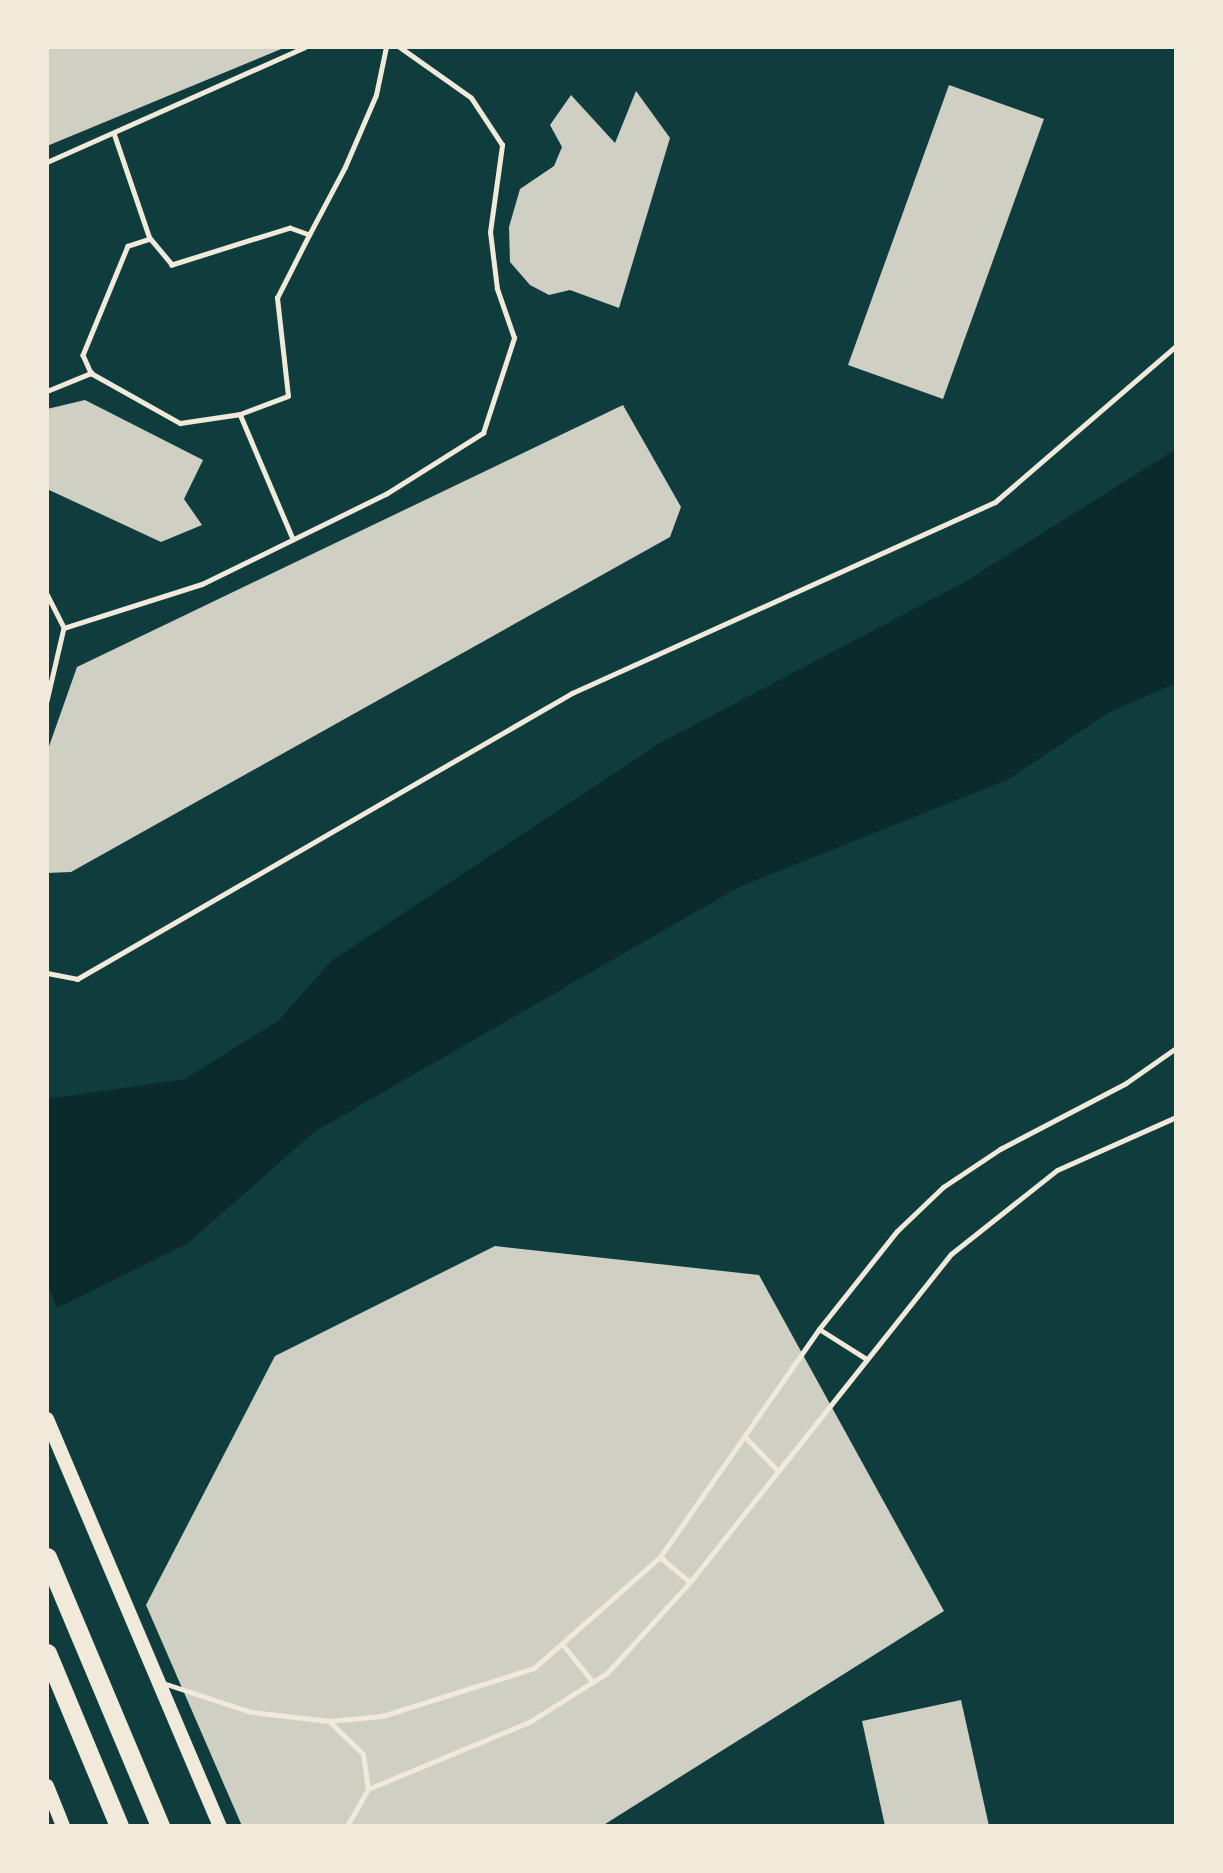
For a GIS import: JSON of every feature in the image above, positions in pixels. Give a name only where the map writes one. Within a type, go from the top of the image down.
[{"type":"highway","points":[[47,1557],[160,1826]]},
{"type":"highway","points":[[47,1653],[119,1826]]},
{"type":"main road","points":[[47,1419],[154,1680],[220,1826]]},
{"type":"main road","points":[[47,1786],[63,1826]]},
{"type":"lane","points":[[47,973],[77,979],[572,693],[995,502],[1176,346]]},
{"type":"lane","points":[[154,1680],[251,1712],[329,1721],[382,1716],[452,1697],[534,1668],[660,1557],[819,1329],[897,1231],[943,1187],[1176,1048]]},
{"type":"lane","points":[[368,1789],[531,1721],[593,1682],[690,1582],[865,1358],[951,1254],[1057,1170],[1176,1117]]},
{"type":"lane","points":[[819,1329],[865,1358]]},
{"type":"lane","points":[[746,1437],[778,1471]]},
{"type":"lane","points":[[660,1557],[690,1582]]},
{"type":"lane","points":[[563,1645],[593,1682]]},
{"type":"lane","points":[[329,1721],[363,1754],[368,1789],[347,1826]]},
{"type":"path","points":[[47,162],[304,47]]},
{"type":"path","points":[[150,239],[128,246],[83,355],[91,373],[180,423],[240,414],[288,396],[277,298],[376,96],[386,47]]},
{"type":"path","points":[[64,628],[202,584],[386,494],[483,433],[514,338],[497,289],[490,232],[502,145],[471,98],[399,47]]},
{"type":"path","points":[[114,133],[150,239],[172,265],[290,228],[309,235]]},
{"type":"path","points":[[47,391],[91,373]]},
{"type":"path","points":[[240,414],[293,539]]},
{"type":"path","points":[[47,594],[64,628],[47,701]]},
{"type":"water","points":[[1176,449],[1176,683],[1108,713],[1007,780],[739,887],[314,1132],[187,1244],[57,1308],[47,1284],[47,1099],[185,1079],[279,1020],[331,961],[660,743],[965,582]]},
{"type":"building","points":[[47,47],[286,47],[47,146]]},
{"type":"building","points":[[949,85],[1044,119],[943,399],[848,365]]},
{"type":"building","points":[[636,91],[670,138],[619,308],[570,290],[549,295],[530,285],[510,262],[509,227],[520,189],[554,166],[562,147],[550,125],[571,95],[615,143]]},
{"type":"building","points":[[85,400],[203,460],[184,499],[202,525],[161,542],[47,489],[47,409]]},
{"type":"building","points":[[623,405],[681,507],[670,537],[71,872],[47,873],[47,752],[77,667]]},
{"type":"building","points":[[495,1246],[759,1275],[944,1611],[602,1826],[242,1826],[146,1605],[275,1356]]},
{"type":"building","points":[[961,1700],[989,1826],[885,1826],[862,1721]]}]
